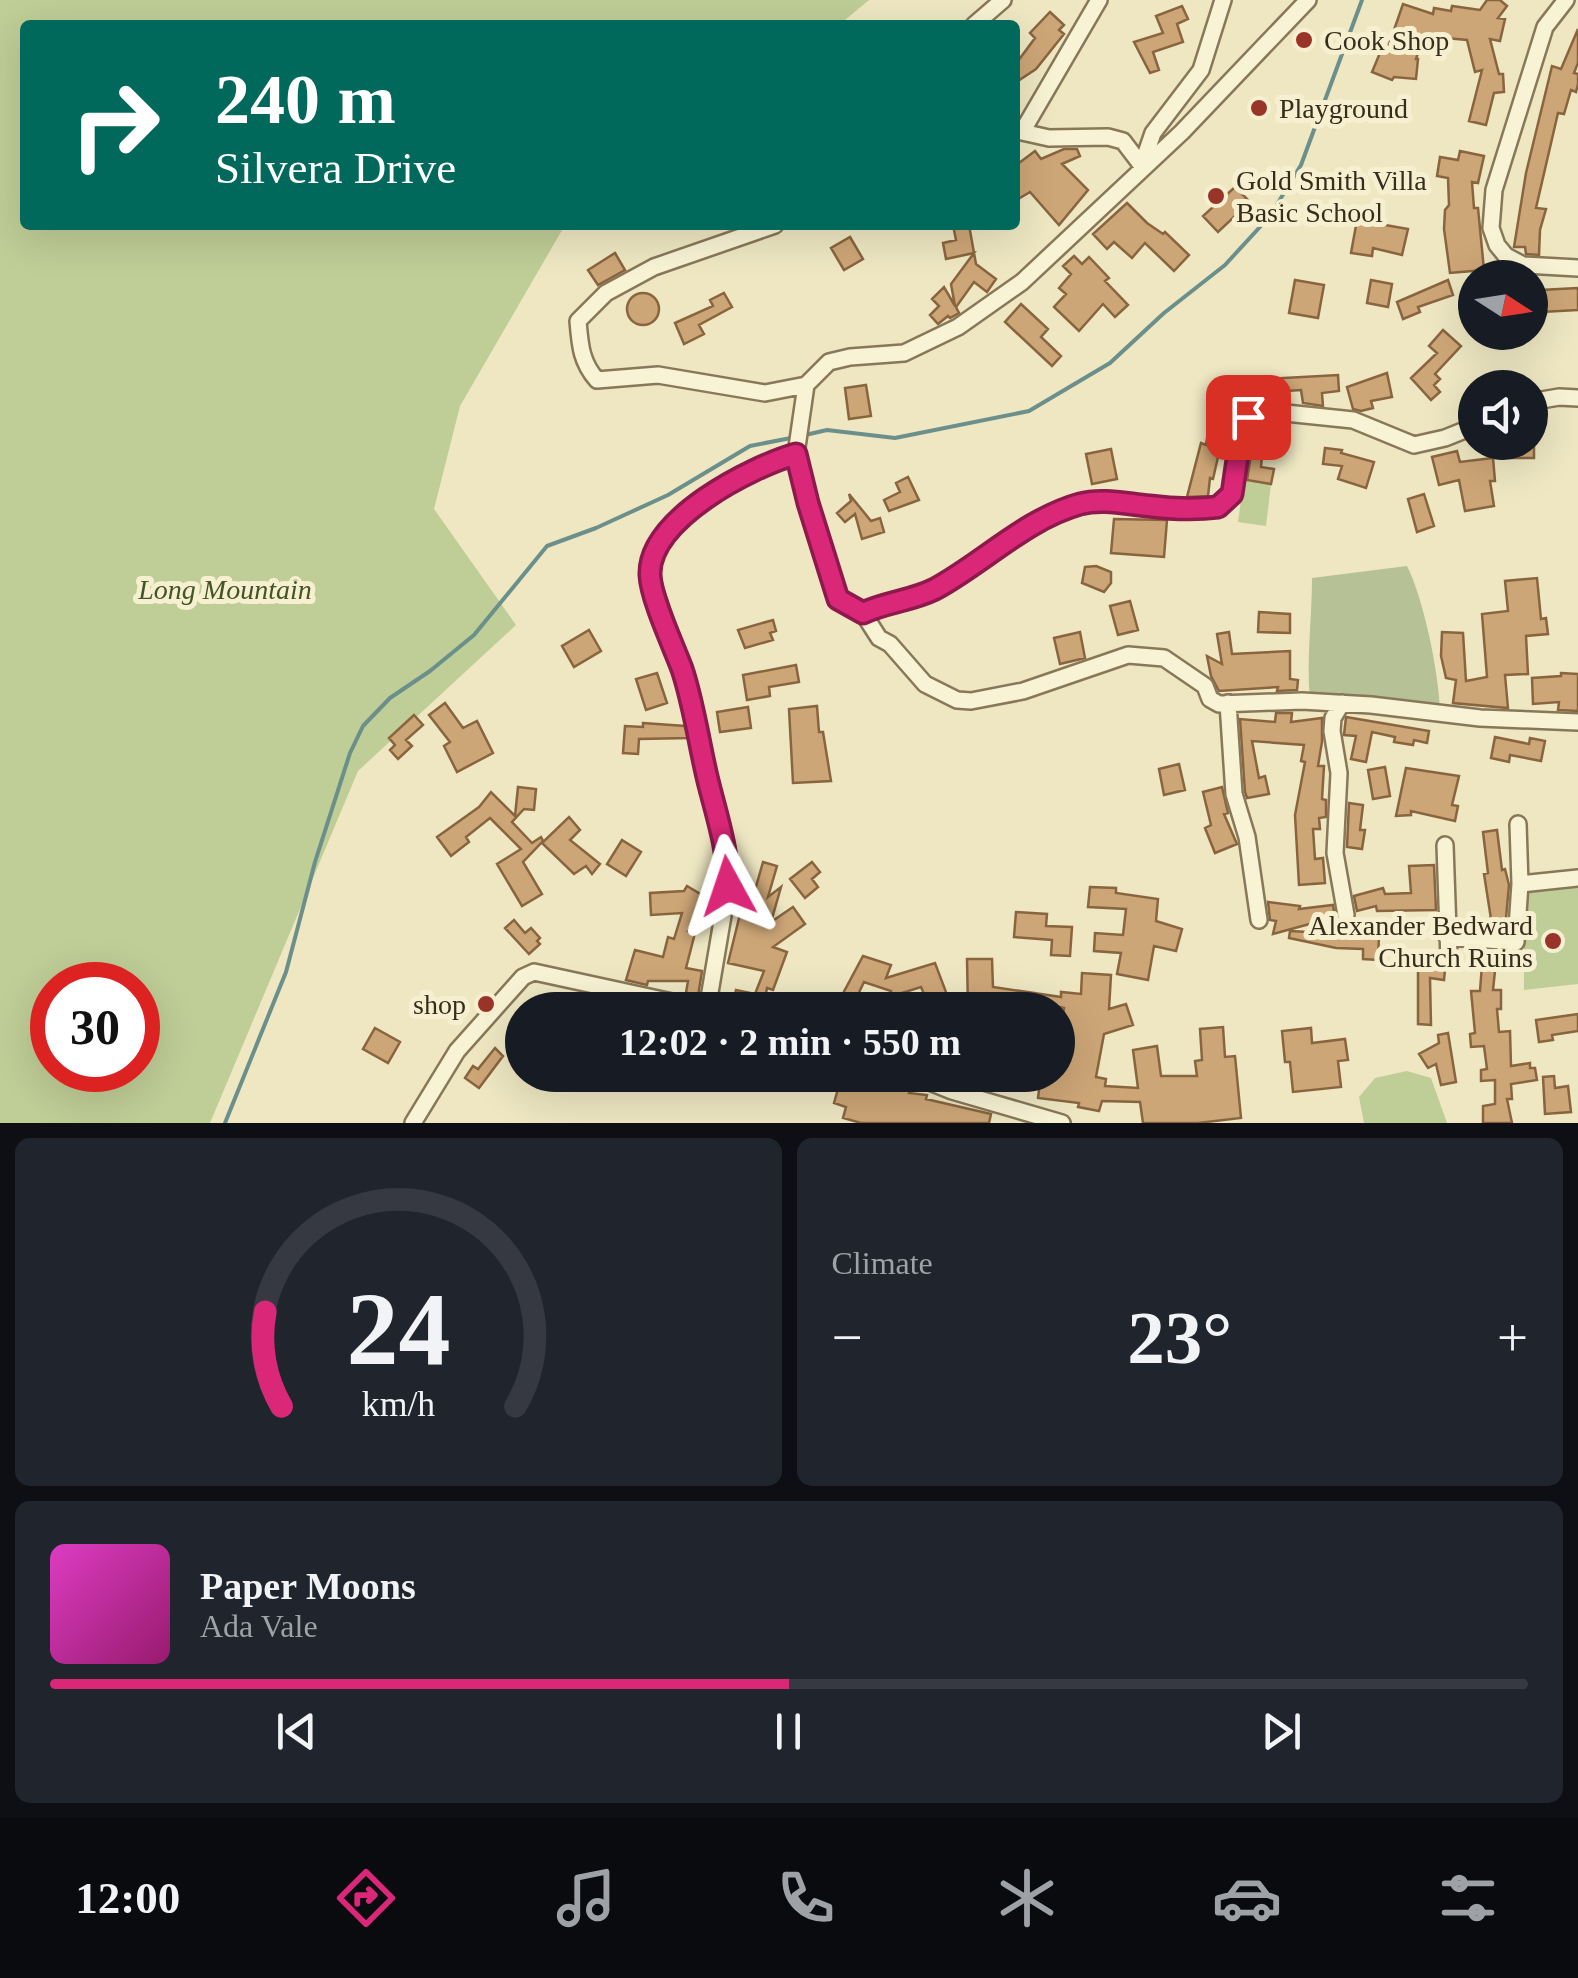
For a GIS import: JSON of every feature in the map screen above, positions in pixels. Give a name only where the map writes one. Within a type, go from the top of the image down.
[{"type":"street","points":[[980,20],[1003,0]]},
{"type":"street","points":[[1020,132],[1099,0]]},
{"type":"street","points":[[1142,166],[1152,133],[1201,70],[1223,0]]},
{"type":"street","points":[[761,230],[654,267],[606,293],[578,322],[585,366],[598,380],[658,375],[765,393],[806,385],[830,362],[904,354],[958,327],[1022,282],[1080,231],[1142,166],[1182,132],[1308,0]]},
{"type":"street","points":[[1566,0],[1546,27],[1494,190],[1491,228],[1506,256],[1523,265],[1578,268]]},
{"type":"street","points":[[1020,135],[1108,137],[1123,141],[1142,166]]},
{"type":"street","points":[[806,385],[797,447],[808,503],[838,599],[863,613],[879,638],[890,644],[925,684],[957,700],[1023,691],[1128,654],[1164,658],[1205,686],[1214,702],[1276,700],[1480,718],[1578,722]]},
{"type":"street","points":[[1548,399],[1578,398]]},
{"type":"street","points":[[863,613],[936,588],[1030,526],[1078,504],[1099,501],[1168,508],[1218,507],[1232,494],[1242,426],[1256,410],[1353,420],[1414,444],[1458,433]]},
{"type":"street","points":[[711,992],[728,886],[727,849],[685,680],[650,573],[656,549],[670,527],[708,497],[797,447]]},
{"type":"street","points":[[1228,703],[1234,794],[1247,837],[1258,920]]},
{"type":"street","points":[[1342,704],[1332,732],[1340,773],[1335,853],[1346,915]]},
{"type":"street","points":[[1447,936],[1516,942],[1520,884],[1518,824]]},
{"type":"street","points":[[1445,846],[1448,960]]},
{"type":"street","points":[[1520,884],[1578,878]]},
{"type":"street","points":[[510,992],[523,977],[534,972],[626,992]]},
{"type":"street","points":[[413,1123],[457,1051],[505,997]]},
{"type":"street","points":[[952,1092],[1062,1123]]},
{"type":"green space","name":"Long Mountain","points":[[0,0],[869,0],[845,20],[20,20],[20,230],[562,230],[460,406],[434,509],[516,625],[358,771],[210,1123],[0,1123]]},
{"type":"green space","points":[[1244,480],[1271,484],[1266,526],[1238,522]]},
{"type":"green space","points":[[1407,566],[1429,636],[1440,709],[1310,700],[1312,578]]},
{"type":"green space","points":[[1578,884],[1578,984],[1524,990],[1524,889]]},
{"type":"green space","points":[[1407,1071],[1431,1078],[1447,1123],[1364,1123],[1359,1097],[1375,1078]]},
{"type":"building","points":[[1487,0],[1500,0],[1507,6],[1498,18],[1505,19],[1500,41],[1490,39],[1499,74],[1503,74],[1504,92],[1494,93],[1486,125],[1469,121],[1482,70],[1475,72],[1467,40],[1424,36],[1416,59],[1416,79],[1392,80],[1372,72],[1382,48],[1387,50],[1403,4],[1433,14],[1434,8],[1451,11],[1452,6],[1480,10]]},
{"type":"building","points":[[1182,6],[1188,19],[1177,24],[1183,42],[1153,52],[1159,70],[1150,73],[1134,42],[1163,33],[1156,16]]},
{"type":"building","points":[[1050,12],[1064,25],[1059,30],[1064,34],[1036,69],[1020,80],[1020,58],[1035,38],[1030,33]]},
{"type":"building","points":[[1578,29],[1578,63],[1574,73],[1578,74],[1578,84],[1576,92],[1571,90],[1564,114],[1558,113],[1536,208],[1546,209],[1539,255],[1526,254],[1525,247],[1514,247],[1526,173],[1552,66],[1561,69]]},
{"type":"building","points":[[1064,149],[1077,149],[1080,156],[1062,164],[1088,190],[1059,225],[1030,192],[1020,198],[1020,162],[1035,151],[1041,159]]},
{"type":"building","points":[[1460,151],[1484,156],[1478,183],[1472,182],[1483,260],[1458,260],[1458,272],[1450,273],[1444,229],[1449,205],[1448,178],[1437,176],[1440,157],[1458,160]]},
{"type":"building","name":"Gold Smith Villa Basic School","points":[[1235,187],[1250,202],[1218,232],[1203,216]]},
{"type":"building","points":[[1127,203],[1189,255],[1174,271],[1145,243],[1132,258],[1114,242],[1107,249],[1093,234]]},
{"type":"building","points":[[1357,220],[1408,229],[1402,255],[1373,248],[1372,256],[1351,253]]},
{"type":"building","points":[[954,230],[970,230],[976,264],[996,279],[987,292],[974,282],[956,307],[959,313],[938,324],[930,315],[939,306],[932,299],[944,287],[955,306],[951,284],[974,253],[946,259],[943,243],[956,240]]},
{"type":"building","points":[[850,237],[863,259],[844,270],[831,248]]},
{"type":"building","points":[[615,253],[625,270],[598,285],[588,270]]},
{"type":"building","points":[[1074,256],[1082,264],[1089,257],[1128,305],[1115,317],[1103,304],[1079,331],[1054,307],[1066,294],[1059,288],[1071,274],[1063,266]]},
{"type":"building","points":[[1295,280],[1324,285],[1318,318],[1289,313]]},
{"type":"building","points":[[1371,280],[1392,284],[1388,307],[1367,303]]},
{"type":"building","points":[[1448,280],[1453,295],[1418,307],[1420,312],[1403,319],[1397,302]]},
{"type":"building","points":[[1578,288],[1578,310],[1548,312],[1548,290]]},
{"type":"building","points":[[643,293],[655,297],[659,309],[655,321],[643,325],[631,321],[627,309],[631,297]]},
{"type":"building","points":[[724,293],[732,307],[699,325],[704,334],[684,344],[675,323],[713,306],[710,300]]},
{"type":"building","points":[[1021,304],[1048,329],[1041,337],[1061,356],[1052,366],[1005,322]]},
{"type":"building","points":[[1443,330],[1458,343],[1458,349],[1435,374],[1440,379],[1434,385],[1440,392],[1431,400],[1411,378],[1437,353],[1429,346]]},
{"type":"building","points":[[1387,373],[1392,397],[1371,401],[1373,408],[1353,409],[1347,387]]},
{"type":"building","points":[[1338,375],[1339,391],[1322,393],[1323,406],[1303,403],[1301,390],[1268,392],[1267,379]]},
{"type":"building","points":[[866,385],[871,416],[849,419],[845,388]]},
{"type":"building","points":[[1210,419],[1226,422],[1208,496],[1187,497],[1201,443],[1206,445]]},
{"type":"building","points":[[1269,428],[1282,431],[1280,448],[1263,445],[1261,467],[1274,469],[1271,484],[1247,480],[1254,436],[1268,435]]},
{"type":"building","points":[[1325,448],[1374,462],[1366,488],[1338,479],[1342,466],[1323,464]]},
{"type":"building","points":[[1111,449],[1117,479],[1092,484],[1086,454]]},
{"type":"building","points":[[1457,451],[1460,462],[1493,460],[1495,481],[1490,481],[1494,506],[1465,511],[1459,480],[1439,485],[1432,457]]},
{"type":"building","points":[[908,477],[919,500],[889,511],[884,500],[900,492],[896,483]]},
{"type":"building","points":[[849,494],[871,521],[880,518],[884,532],[862,539],[855,514],[845,522],[837,513],[851,501]]},
{"type":"building","points":[[1424,494],[1434,526],[1417,532],[1408,499]]},
{"type":"building","points":[[1114,519],[1167,520],[1164,557],[1111,553]]},
{"type":"building","points":[[1096,566],[1111,572],[1111,583],[1104,592],[1082,583],[1085,567]]},
{"type":"building","points":[[1537,578],[1541,619],[1546,618],[1548,634],[1526,636],[1528,674],[1505,675],[1508,708],[1453,703],[1456,680],[1446,678],[1441,656],[1442,632],[1463,633],[1466,681],[1487,677],[1482,614],[1508,611],[1505,581]]},
{"type":"building","points":[[1130,601],[1138,630],[1118,635],[1110,606]]},
{"type":"building","points":[[1259,612],[1290,614],[1290,633],[1258,632]]},
{"type":"building","points":[[773,620],[773,640],[745,648],[738,630]]},
{"type":"building","points":[[589,630],[601,651],[574,667],[562,646]]},
{"type":"building","points":[[1080,632],[1085,658],[1060,664],[1054,638]]},
{"type":"building","points":[[1229,632],[1232,654],[1290,651],[1290,679],[1298,680],[1297,690],[1277,691],[1278,687],[1219,691],[1207,656],[1222,664],[1217,634]]},
{"type":"building","points":[[796,665],[799,682],[769,687],[770,696],[747,700],[743,675]]},
{"type":"building","points":[[657,673],[667,703],[646,710],[636,679]]},
{"type":"building","points":[[1578,674],[1578,711],[1558,710],[1559,702],[1533,704],[1532,678]]},
{"type":"building","points":[[445,703],[463,728],[477,721],[493,753],[457,772],[444,746],[450,742],[429,715]]},
{"type":"building","points":[[817,706],[831,781],[793,783],[789,709]]},
{"type":"building","points":[[748,707],[751,728],[720,732],[717,712]]},
{"type":"building","points":[[1276,713],[1292,713],[1291,722],[1322,718],[1318,766],[1324,766],[1322,799],[1326,800],[1326,817],[1319,818],[1320,829],[1313,829],[1315,859],[1323,858],[1325,883],[1299,885],[1295,815],[1305,762],[1301,761],[1304,745],[1252,741],[1259,778],[1265,776],[1269,794],[1247,798],[1245,792],[1240,719],[1275,722]]},
{"type":"building","points":[[414,715],[423,725],[406,740],[412,746],[398,759],[390,750],[395,745],[389,738]]},
{"type":"building","points":[[1346,717],[1429,731],[1427,743],[1394,742],[1395,737],[1372,732],[1366,762],[1351,759],[1356,736],[1344,735]]},
{"type":"building","points":[[643,723],[685,726],[688,738],[639,739],[638,754],[623,753],[625,726],[643,727]]},
{"type":"building","points":[[1495,737],[1529,744],[1530,738],[1545,741],[1541,761],[1510,755],[1509,762],[1491,758]]},
{"type":"building","points":[[1179,764],[1185,790],[1164,795],[1159,769]]},
{"type":"building","points":[[1385,767],[1390,796],[1373,799],[1368,770]]},
{"type":"building","points":[[1406,768],[1459,776],[1452,805],[1458,806],[1455,821],[1411,811],[1411,815],[1396,816]]},
{"type":"building","points":[[518,787],[536,789],[534,810],[524,809],[512,822],[532,843],[541,837],[543,841],[523,862],[542,894],[522,906],[497,864],[521,849],[490,818],[466,837],[469,842],[451,856],[437,837],[479,807],[491,792],[515,816]]},
{"type":"building","points":[[1222,787],[1228,813],[1224,814],[1237,844],[1215,853],[1205,828],[1211,825],[1203,792]]},
{"type":"building","points":[[1349,803],[1363,805],[1362,849],[1347,847]]},
{"type":"building","points":[[569,817],[580,830],[570,840],[600,864],[592,874],[586,866],[574,874],[542,843]]},
{"type":"building","points":[[1497,830],[1502,870],[1505,869],[1509,885],[1506,918],[1491,919],[1483,832]]},
{"type":"building","points":[[622,840],[641,852],[626,876],[607,864]]},
{"type":"building","points":[[763,862],[777,866],[768,897],[781,887],[771,922],[793,907],[805,924],[773,947],[787,952],[773,990],[767,988],[766,992],[756,992],[764,971],[728,963],[743,902],[751,904]]},
{"type":"building","points":[[812,862],[820,872],[812,879],[818,887],[805,898],[790,879]]},
{"type":"building","points":[[1434,865],[1436,910],[1377,911],[1376,906],[1357,911],[1354,896],[1383,888],[1385,894],[1411,893],[1409,866]]},
{"type":"building","points":[[687,886],[707,898],[688,931],[695,933],[686,968],[702,971],[699,992],[686,992],[688,981],[648,981],[647,985],[626,980],[635,950],[663,957],[668,937],[674,939],[682,913],[651,915],[650,893],[684,891]]},
{"type":"building","points":[[1090,887],[1116,888],[1116,893],[1158,899],[1156,921],[1182,929],[1176,951],[1154,946],[1148,980],[1117,974],[1121,953],[1094,951],[1095,933],[1123,935],[1126,909],[1088,907]]},
{"type":"building","points":[[1268,902],[1300,906],[1299,909],[1333,905],[1335,917],[1273,934],[1276,921],[1270,920]]},
{"type":"building","points":[[1016,912],[1047,914],[1046,926],[1072,927],[1070,956],[1051,955],[1052,940],[1014,937]]},
{"type":"building","points":[[514,920],[525,933],[531,928],[540,938],[540,944],[529,954],[505,928]]},
{"type":"building","points":[[1290,931],[1379,936],[1378,960],[1363,959],[1363,949],[1289,938]]},
{"type":"building","points":[[1483,951],[1497,952],[1493,990],[1501,990],[1501,1009],[1497,1009],[1499,1032],[1510,1031],[1511,1066],[1530,1063],[1530,1068],[1535,1068],[1537,1080],[1511,1084],[1512,1099],[1507,1099],[1512,1123],[1483,1123],[1483,1106],[1495,1104],[1495,1080],[1481,1081],[1481,1070],[1487,1069],[1484,1046],[1471,1047],[1470,1034],[1475,1033],[1471,991],[1480,991]]},
{"type":"building","points":[[1418,954],[1438,956],[1439,965],[1445,970],[1444,980],[1430,978],[1431,1025],[1418,1024]]},
{"type":"building","points":[[863,956],[891,965],[886,978],[935,963],[946,992],[923,992],[921,987],[891,992],[864,982],[859,992],[844,992]]},
{"type":"building","points":[[967,959],[992,959],[993,987],[1027,992],[968,992]]},
{"type":"building","points":[[1082,973],[1111,975],[1109,1009],[1126,1004],[1133,1025],[1104,1034],[1096,1077],[1106,1079],[1105,1086],[1138,1088],[1133,1050],[1157,1046],[1161,1076],[1197,1076],[1195,1061],[1202,1060],[1200,1029],[1223,1027],[1225,1057],[1235,1056],[1241,1118],[1143,1123],[1140,1102],[1102,1101],[1099,1111],[1078,1107],[1079,1103],[1038,1098],[1039,1092],[1075,1092],[1075,993],[1081,994]]},
{"type":"building","points":[[1578,1014],[1578,1031],[1552,1035],[1553,1040],[1539,1042],[1536,1020]]},
{"type":"building","points":[[375,1028],[400,1042],[388,1063],[363,1049]]},
{"type":"building","points":[[1311,1028],[1312,1043],[1345,1039],[1348,1060],[1338,1061],[1341,1087],[1293,1092],[1282,1031]]},
{"type":"building","points":[[1448,1033],[1456,1082],[1441,1085],[1436,1064],[1428,1068],[1419,1054],[1439,1043],[1438,1035]]},
{"type":"building","points":[[495,1048],[503,1056],[479,1088],[465,1078]]},
{"type":"building","points":[[1554,1076],[1555,1088],[1568,1086],[1571,1112],[1545,1114],[1543,1077]]},
{"type":"building","points":[[837,1092],[909,1092],[991,1114],[989,1123],[861,1123],[843,1118],[846,1107],[834,1103]]},
{"type":"waterway","points":[[805,435],[827,430],[895,438],[1029,411],[1110,363],[1164,313],[1225,265],[1270,216],[1301,165],[1362,0]]},
{"type":"waterway","points":[[225,1123],[286,972],[315,862],[350,753],[363,726],[390,698],[474,635],[547,546],[668,495],[750,446],[796,437]]},
{"type":"place","name":"Cook Shop","points":[[1304,40]]},
{"type":"place","name":"Playground","points":[[1259,108]]},
{"type":"place","name":"Gold Smith Villa Basic School","points":[[1216,196]]},
{"type":"place","name":"Alexander Bedward Church Ruins","points":[[1553,941]]},
{"type":"place","name":"shop","points":[[486,1004]]},
{"type":"route","points":[[728,886],[727,849],[685,680],[650,573],[656,549],[670,527],[708,497],[752,471],[796,454],[838,599],[863,613],[936,588],[1030,526],[1078,504],[1099,501],[1168,508],[1218,507],[1232,494],[1242,426],[1248,417]]}]
